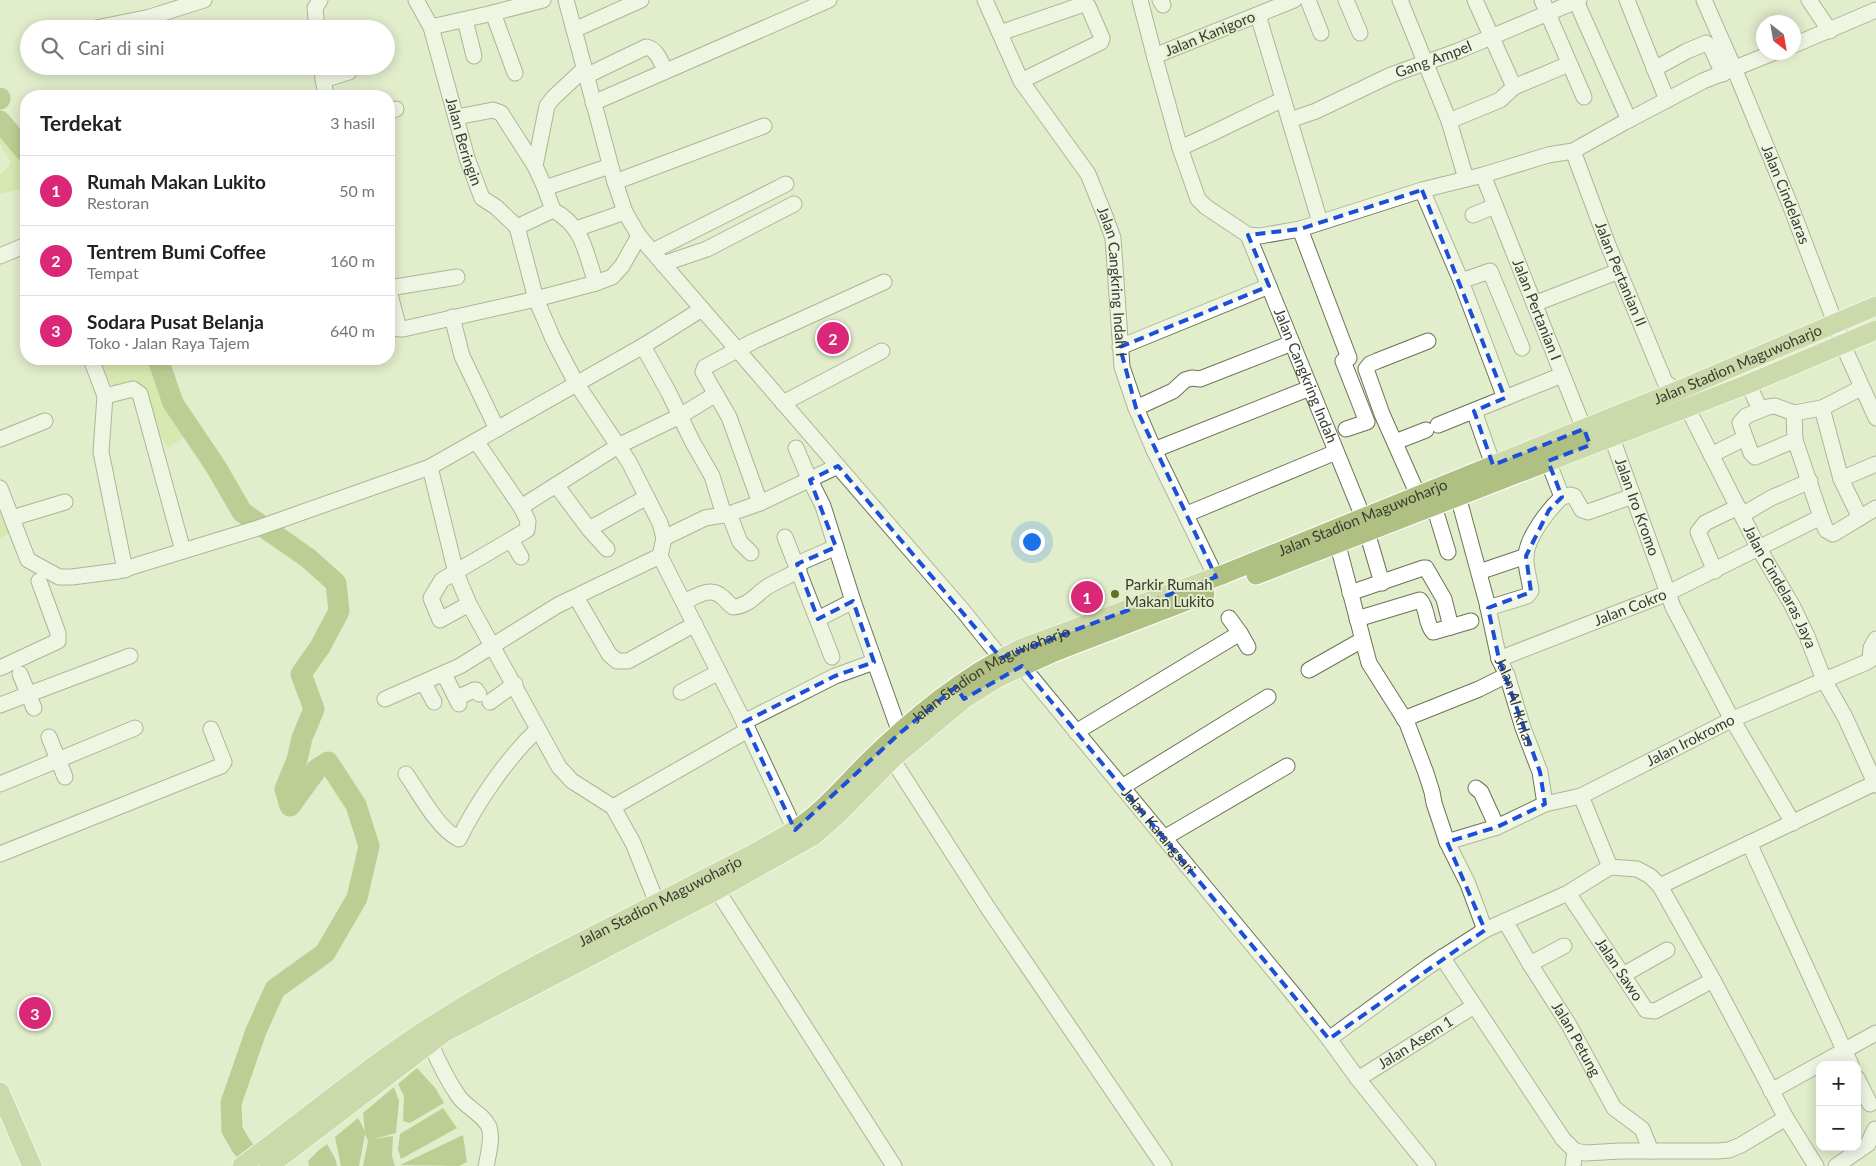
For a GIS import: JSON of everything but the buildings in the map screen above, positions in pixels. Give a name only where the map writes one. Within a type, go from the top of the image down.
[{"type":"main road","name":"Jalan Stadion Maguwoharjo","points":[[1365,525],[1418,495],[1493,465],[1587,437],[1682,399],[1836,323],[1876,306]]},
{"type":"main road","name":"Jalan Stadion Maguwoharjo","points":[[1682,399],[1748,384],[1876,330]]},
{"type":"main road","name":"Jalan Stadion Maguwoharjo","points":[[272,1157],[408,1041],[456,1010],[659,910],[717,890],[813,836],[837,815],[960,693],[1001,658],[1020,649],[1067,639],[1365,525],[1434,506],[1548,461],[1587,437]]},
{"type":"main road","name":"Jalan Stadion Maguwoharjo","points":[[242,1166],[272,1157],[430,1042],[461,1023],[795,830],[812,817],[900,733],[960,693],[1022,666],[1067,639],[1216,577],[1335,536]]},
{"type":"main road","points":[[0,1092],[32,1166]]},
{"type":"street","points":[[135,20],[204,0]]},
{"type":"street","name":"Jalan Beringin","points":[[416,0],[431,27],[467,158],[482,198],[496,207],[517,227]]},
{"type":"street","points":[[431,27],[543,0]]},
{"type":"street","points":[[566,0],[624,212],[639,236],[1001,658]]},
{"type":"street","points":[[574,30],[642,0]]},
{"type":"street","points":[[593,103],[806,5],[829,0]]},
{"type":"street","name":"Jalan Cangkring Indah I","points":[[985,0],[1021,81],[1088,174],[1105,216],[1113,238],[1122,366],[1136,408],[1154,450],[1187,514],[1216,577]]},
{"type":"street","points":[[1140,0],[1180,148],[1196,193],[1202,204],[1248,235],[1260,236],[1300,229],[1422,190],[1466,180],[1548,154],[1573,151],[1703,81],[1756,60]]},
{"type":"street","name":"Jalan Kanigoro","points":[[1155,58],[1157,55],[1259,10],[1294,0]]},
{"type":"street","points":[[1308,0],[1321,33]]},
{"type":"street","points":[[1346,0],[1360,33]]},
{"type":"street","points":[[1400,0],[1449,121],[1466,180]]},
{"type":"street","points":[[1475,0],[1514,87]]},
{"type":"street","points":[[1627,0],[1668,100]]},
{"type":"street","points":[[1704,0],[1729,71]]},
{"type":"street","points":[[1809,0],[1830,30]]},
{"type":"street","points":[[1577,1],[1629,120]]},
{"type":"street","name":"Gang Ampel","points":[[1290,120],[1391,75],[1491,37],[1546,7],[1577,1]]},
{"type":"street","points":[[314,3],[316,20]]},
{"type":"street","points":[[1000,33],[1084,4],[1088,6],[1102,38],[1101,42],[1021,81]]},
{"type":"street","points":[[1546,7],[1584,97]]},
{"type":"street","points":[[1259,10],[1282,100],[1290,120],[1320,222]]},
{"type":"street","points":[[1801,42],[1876,10]]},
{"type":"street","points":[[494,13],[516,72]]},
{"type":"street","points":[[465,20],[474,56]]},
{"type":"street","points":[[1654,69],[1706,43],[1729,71]]},
{"type":"street","points":[[535,166],[547,106],[553,98],[585,72],[646,47],[653,49],[665,70]]},
{"type":"street","points":[[1449,121],[1500,100],[1514,87],[1569,64]]},
{"type":"street","name":"Jalan Cindelaras","points":[[1729,71],[1836,323],[1861,388],[1875,413]]},
{"type":"street","points":[[322,75],[325,90]]},
{"type":"street","points":[[1180,148],[1282,100]]},
{"type":"street","points":[[457,117],[493,110],[501,113],[535,166],[553,210],[566,217],[576,229],[596,283]]},
{"type":"street","points":[[615,182],[764,126]]},
{"type":"street","name":"Jalan Pertanian II","points":[[1573,151],[1591,202],[1665,382],[1682,399]]},
{"type":"street","points":[[545,188],[610,166]]},
{"type":"street","name":"Jalan Pertanian I","points":[[1483,175],[1587,437]]},
{"type":"street","points":[[653,251],[786,184]]},
{"type":"street","points":[[1422,190],[1461,282],[1505,398]]},
{"type":"street","points":[[664,264],[707,249],[794,204]]},
{"type":"street","points":[[1473,215],[1495,206]]},
{"type":"street","points":[[553,210],[517,227],[536,299],[554,341],[576,383],[618,446],[660,522],[664,538],[660,556],[746,726],[795,830]]},
{"type":"street","points":[[576,229],[624,212]]},
{"type":"street","points":[[1300,229],[1350,358],[1343,361],[1367,422]]},
{"type":"street","name":"Jalan Cangkring Indah","points":[[1248,235],[1365,525],[1382,583]]},
{"type":"street","points":[[395,314],[399,330],[536,299],[596,283],[612,277],[617,272],[639,236]]},
{"type":"street","points":[[0,256],[20,248]]},
{"type":"street","points":[[1461,282],[1490,271],[1522,348]]},
{"type":"street","points":[[1534,304],[1619,271]]},
{"type":"street","points":[[395,288],[457,277]]},
{"type":"street","points":[[760,503],[729,417],[703,372],[705,367],[884,282]]},
{"type":"street","points":[[1120,347],[1269,286]]},
{"type":"street","points":[[0,488],[28,560],[59,577],[124,570],[260,527],[430,467],[643,346],[702,309]]},
{"type":"street","points":[[452,317],[462,356],[497,429]]},
{"type":"street","points":[[1418,495],[1382,414],[1366,369],[1370,364],[1428,341]]},
{"type":"street","points":[[1136,408],[1173,391],[1189,378],[1200,380],[1292,343]]},
{"type":"street","points":[[643,346],[712,476],[726,514],[740,542],[751,553]]},
{"type":"street","points":[[783,402],[882,351]]},
{"type":"street","points":[[93,365],[105,396],[101,452],[124,570]]},
{"type":"street","points":[[1395,442],[1562,375]]},
{"type":"street","points":[[1748,384],[1760,409]]},
{"type":"street","points":[[1154,450],[1310,388]]},
{"type":"street","points":[[1795,440],[1756,458],[1752,455],[1740,423],[1746,416],[1760,409],[1775,406],[1794,413],[1822,408],[1861,388]]},
{"type":"street","points":[[105,396],[133,389],[140,394],[183,551]]},
{"type":"street","points":[[521,506],[618,446],[680,416],[716,394]]},
{"type":"street","name":"Jalan Cindelaras Jaya","points":[[1682,399],[1758,547],[1792,605],[1807,636],[1824,680],[1870,755],[1876,784]]},
{"type":"street","points":[[1822,408],[1841,479],[1860,518]]},
{"type":"street","points":[[1474,410],[1493,465]]},
{"type":"street","points":[[1794,413],[1795,440],[1826,530],[1833,534],[1876,508]]},
{"type":"street","points":[[1346,429],[1367,422],[1382,414]]},
{"type":"street","points":[[0,439],[45,421]]},
{"type":"street","name":"Jalan Iro Kromo","points":[[1608,428],[1668,594]]},
{"type":"street","points":[[1711,455],[1746,438]]},
{"type":"street","points":[[469,604],[440,620],[431,598],[442,580],[511,540],[527,530],[529,526],[521,506],[476,441]]},
{"type":"street","points":[[796,448],[823,506],[853,601],[900,733]]},
{"type":"street","points":[[1187,514],[1336,452]]},
{"type":"street","points":[[1548,461],[1562,497]]},
{"type":"street","points":[[1841,479],[1876,464]]},
{"type":"street","points":[[664,538],[705,518],[726,514],[760,503],[838,466]]},
{"type":"street","points":[[430,467],[456,573],[469,604],[515,684],[559,767],[572,781],[613,807],[633,843],[659,910]]},
{"type":"street","points":[[1715,571],[1698,532],[1705,523],[1740,511],[1810,481]]},
{"type":"street","points":[[556,485],[589,529],[607,549]]},
{"type":"street","name":"Jalan Al-Ikhlas","points":[[1458,496],[1479,572],[1499,659],[1507,676],[1523,728],[1540,772],[1545,804]]},
{"type":"street","points":[[1488,608],[1530,593],[1526,556],[1532,540],[1549,510],[1562,497],[1574,496],[1582,510],[1588,512],[1633,496]]},
{"type":"street","points":[[589,529],[647,497]]},
{"type":"street","points":[[12,518],[65,502]]},
{"type":"street","points":[[1434,506],[1448,552]]},
{"type":"street","name":"Jalan Cokro","points":[[1499,659],[1668,594],[1758,547],[1821,517]]},
{"type":"street","points":[[1335,536],[1369,663],[1404,719],[1426,773],[1447,842],[1468,884],[1485,930]]},
{"type":"street","points":[[785,537],[832,657]]},
{"type":"street","points":[[511,540],[521,557]]},
{"type":"street","points":[[684,602],[708,591],[715,592],[733,607],[739,607],[798,567],[836,547]]},
{"type":"street","points":[[386,699],[444,674],[558,605],[660,556]]},
{"type":"street","points":[[1479,572],[1526,556]]},
{"type":"street","points":[[1350,593],[1426,568],[1444,599],[1452,627]]},
{"type":"street","points":[[0,668],[58,641],[58,633],[39,581]]},
{"type":"street","name":"Jalan Irokromo","points":[[1545,804],[1581,796],[1733,719],[1673,607],[1668,594]]},
{"type":"street","points":[[576,597],[609,654],[616,661],[628,661],[695,624]]},
{"type":"street","points":[[1356,619],[1420,600],[1424,604],[1427,622],[1432,632],[1471,621]]},
{"type":"street","points":[[818,619],[853,601]]},
{"type":"street","points":[[1229,618],[1248,647]]},
{"type":"street","points":[[1076,732],[1240,633]]},
{"type":"street","points":[[1793,823],[1733,719],[1870,660],[1871,648],[1876,639]]},
{"type":"street","points":[[1309,670],[1362,640]]},
{"type":"street","points":[[0,705],[130,656]]},
{"type":"street","points":[[613,807],[746,726],[835,676],[874,662]]},
{"type":"street","name":"Jalan Karangsari","points":[[1022,666],[1294,995],[1358,1080],[1428,1166]]},
{"type":"street","points":[[681,692],[719,672]]},
{"type":"street","points":[[20,674],[34,708]]},
{"type":"street","points":[[444,674],[458,701],[474,690],[484,698],[515,684]]},
{"type":"street","points":[[1404,719],[1507,676]]},
{"type":"street","points":[[424,683],[434,702]]},
{"type":"street","points":[[1122,788],[1268,697]]},
{"type":"street","points":[[0,784],[135,728]]},
{"type":"street","points":[[0,854],[221,766],[224,762],[211,729]]},
{"type":"street","points":[[406,774],[437,820],[451,835],[459,839],[471,814],[516,752],[538,729]]},
{"type":"street","points":[[49,737],[65,777]]},
{"type":"street","points":[[892,759],[988,908],[1164,1166]]},
{"type":"street","points":[[1164,838],[1288,766]]},
{"type":"street","points":[[1660,886],[1876,784]]},
{"type":"street","points":[[1476,788],[1481,792],[1497,827]]},
{"type":"street","points":[[1581,796],[1610,867]]},
{"type":"street","points":[[1447,842],[1497,827],[1545,804]]},
{"type":"street","points":[[1749,843],[1849,1061]]},
{"type":"street","points":[[1329,1039],[1442,957],[1485,930],[1568,893],[1610,867],[1637,869],[1650,876],[1660,886],[1713,980],[1786,1118],[1816,1166]]},
{"type":"street","points":[[717,890],[894,1166]]},
{"type":"street","name":"Jalan Sawo","points":[[1568,893],[1646,1010],[1652,1011],[1713,980]]},
{"type":"street","name":"Jalan Petung","points":[[1505,920],[1530,964],[1570,1025],[1613,1106],[1642,1129],[1651,1151]]},
{"type":"street","points":[[1530,964],[1564,946]]},
{"type":"street","points":[[1623,975],[1667,950]]},
{"type":"street","points":[[1442,957],[1574,1158],[1586,1153],[1729,1150],[1741,1145],[1786,1118]]},
{"type":"street","name":"Jalan Asem 1","points":[[1358,1080],[1474,1006]]},
{"type":"street","points":[[1771,1091],[1876,1033]]},
{"type":"street","points":[[430,1042],[440,1064],[460,1098],[488,1126],[490,1134],[486,1166]]},
{"type":"street","points":[[1861,1086],[1870,1104]]},
{"type":"street","points":[[1836,1166],[1868,1144],[1876,1129]]},
{"type":"highlighted area","points":[[1422,190],[1505,398],[1474,411],[1493,465],[1584,429],[1590,445],[1548,461],[1562,497],[1549,510],[1526,556],[1531,592],[1488,608],[1499,659],[1540,772],[1545,804],[1497,827],[1447,842],[1485,930],[1329,1039],[1022,666],[964,699],[956,687],[900,733],[795,830],[744,722],[835,676],[874,662],[853,601],[818,619],[797,564],[836,547],[810,480],[838,466],[1001,658],[1216,577],[1136,408],[1120,347],[1269,286],[1248,235],[1300,229]]},
{"type":"shaded area","points":[[0,128],[20,153],[20,190],[0,194],[0,175],[11,163],[0,144]]},
{"type":"shaded area","points":[[155,365],[165,400],[174,416],[189,433],[168,448],[159,435],[146,402],[131,381],[113,387],[100,366]]},
{"type":"shaded area","points":[[0,501],[13,532],[0,538]]},
{"type":"shaded area","points":[[417,1068],[436,1089],[444,1103],[410,1123],[403,1121],[404,1096],[398,1084]]},
{"type":"shaded area","points":[[394,1087],[399,1101],[396,1133],[374,1139],[393,1136],[392,1156],[395,1166],[363,1166],[368,1141],[365,1134],[359,1166],[341,1166],[335,1137],[358,1118],[365,1131],[363,1113]]},
{"type":"shaded area","points":[[443,1108],[457,1128],[401,1159],[398,1149],[400,1134]]},
{"type":"shaded area","points":[[463,1135],[467,1162],[459,1166],[400,1165]]},
{"type":"shaded area","points":[[327,1144],[337,1166],[309,1166],[308,1161]]},
{"type":"waterway","points":[[0,121],[20,145]]},
{"type":"waterway","points":[[160,365],[173,403],[216,467],[242,512],[308,558],[336,583],[339,611],[320,647],[301,674],[314,709],[285,789],[290,806],[317,769],[328,762],[356,805],[369,846],[357,898],[325,953],[275,989],[256,1031],[231,1103],[232,1130],[242,1147],[258,1166]]},
{"type":"place","name":"Tentrem Bumi Coffee","points":[[833,338]]},
{"type":"place","name":"Parkir Rumah Makan Lukito","points":[[1115,594]]},
{"type":"place","name":"Rumah Makan Lukito","points":[[1087,597]]},
{"type":"place","name":"Sodara Pusat Belanja","points":[[35,1013]]}]
